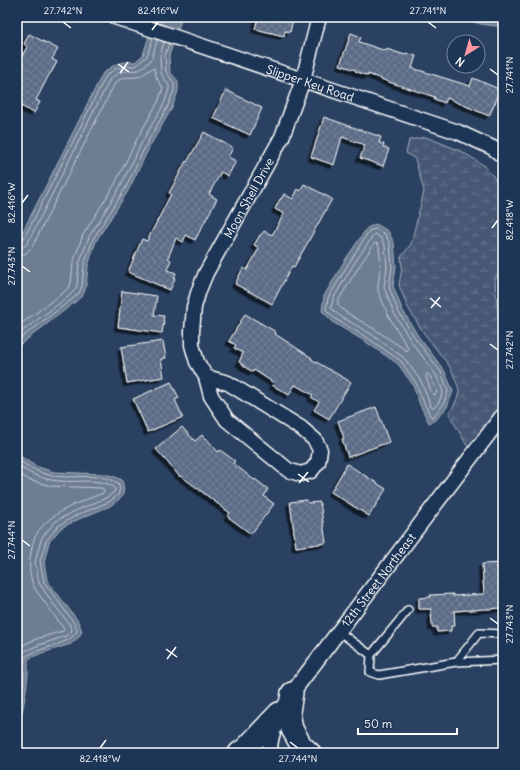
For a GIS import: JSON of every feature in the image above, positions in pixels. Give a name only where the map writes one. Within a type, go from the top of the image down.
[{"type":"main road","points":[[292,693],[289,712],[292,729],[301,745],[310,753]]},
{"type":"main road","points":[[239,753],[246,748],[280,713]]},
{"type":"street","name":"Slipper Key Road","points":[[115,17],[458,132],[493,148],[503,156]]},
{"type":"street","name":"Moon Shell Drive","points":[[206,377],[228,383],[301,428],[315,440],[320,450],[318,462],[311,471],[300,474],[288,470],[227,420],[211,396],[206,377],[198,362],[192,345],[192,331],[194,307],[206,273],[282,137],[303,80],[319,17]]},
{"type":"street","name":"12th Street Northeast","points":[[270,753],[273,733],[280,713],[292,693],[503,416]]},
{"type":"lane","points":[[408,610],[371,655],[370,672],[379,675],[456,662],[503,660]]},
{"type":"lane","points":[[338,631],[371,655]]},
{"type":"lane","points":[[456,662],[479,633],[503,634]]},
{"type":"green space","points":[[426,137],[461,151],[485,166],[496,180],[503,203],[503,256],[495,282],[502,359],[503,404],[469,449],[449,414],[458,396],[459,391],[457,383],[450,367],[423,332],[407,306],[399,285],[402,267],[401,257],[411,244],[424,191],[415,159],[406,153],[409,140]]},
{"type":"water","points":[[155,17],[182,17],[169,56],[170,72],[178,81],[178,91],[172,108],[150,146],[128,191],[96,241],[88,266],[86,287],[83,295],[17,347],[17,243],[103,73],[118,64],[135,62],[143,55]]},
{"type":"water","points":[[457,17],[503,17],[503,27],[481,24]]},
{"type":"water","points":[[376,224],[388,231],[394,243],[396,267],[393,286],[402,309],[418,336],[444,370],[453,391],[447,407],[436,420],[429,423],[420,405],[413,385],[398,364],[366,342],[334,323],[322,311],[324,296],[345,260],[367,228]]},
{"type":"water","points":[[17,454],[35,466],[54,472],[103,474],[113,476],[122,480],[124,489],[122,497],[110,506],[61,528],[49,542],[44,562],[47,580],[78,621],[82,631],[79,637],[71,644],[28,659],[28,675],[25,697],[22,713],[17,718]]},
{"type":"building","points":[[258,17],[292,17],[291,19],[293,19],[290,32],[285,31],[284,36],[255,29]]},
{"type":"building","points":[[351,33],[361,37],[359,42],[386,51],[387,49],[405,55],[406,53],[416,56],[412,68],[470,86],[473,78],[501,90],[489,116],[447,98],[445,103],[434,99],[435,97],[368,74],[368,76],[340,65]]},
{"type":"building","points":[[29,34],[58,49],[52,59],[57,62],[36,100],[40,102],[34,113],[17,104],[17,65],[27,47],[24,44]]},
{"type":"building","points":[[226,90],[262,108],[250,135],[213,118]]},
{"type":"building","points":[[324,117],[381,137],[379,143],[384,144],[383,147],[389,149],[383,166],[360,158],[365,145],[342,137],[334,165],[311,157]]},
{"type":"building","points":[[204,132],[233,148],[228,157],[236,161],[228,176],[221,172],[209,194],[217,199],[195,240],[186,235],[183,242],[176,238],[168,258],[171,260],[167,270],[176,273],[170,290],[128,272],[142,239],[147,241],[171,194],[169,193]]},
{"type":"building","points":[[304,184],[332,199],[294,267],[292,266],[272,304],[235,284],[243,268],[247,270],[259,248],[254,245],[260,235],[264,231],[272,235],[284,214],[275,209],[280,199],[284,194],[293,199],[298,189],[300,191]]},
{"type":"building","points":[[122,291],[157,296],[154,315],[164,316],[162,333],[118,327]]},
{"type":"building","points":[[245,314],[276,332],[275,334],[312,358],[311,359],[351,382],[329,419],[314,410],[319,402],[311,397],[313,395],[295,385],[289,395],[272,385],[274,383],[254,370],[253,372],[243,366],[239,362],[243,353],[234,348],[236,345],[229,341]]},
{"type":"building","points":[[163,341],[166,358],[161,359],[164,377],[127,383],[121,347]]},
{"type":"building","points":[[171,382],[179,398],[175,400],[183,417],[148,432],[133,399]]},
{"type":"building","points":[[376,407],[389,442],[348,457],[342,439],[344,438],[338,421]]},
{"type":"building","points":[[182,427],[195,441],[202,435],[218,452],[220,450],[235,461],[233,463],[268,489],[264,496],[274,504],[251,534],[227,516],[230,513],[181,476],[180,477],[156,449]]},
{"type":"building","points":[[347,464],[386,489],[369,516],[331,492]]},
{"type":"building","points":[[307,500],[308,503],[320,502],[326,543],[296,547],[290,502]]},
{"type":"building","points":[[503,563],[503,608],[454,611],[455,626],[451,626],[451,631],[437,632],[437,627],[432,627],[431,609],[419,609],[419,598],[431,597],[430,595],[453,594],[453,596],[484,594],[482,564]]}]
